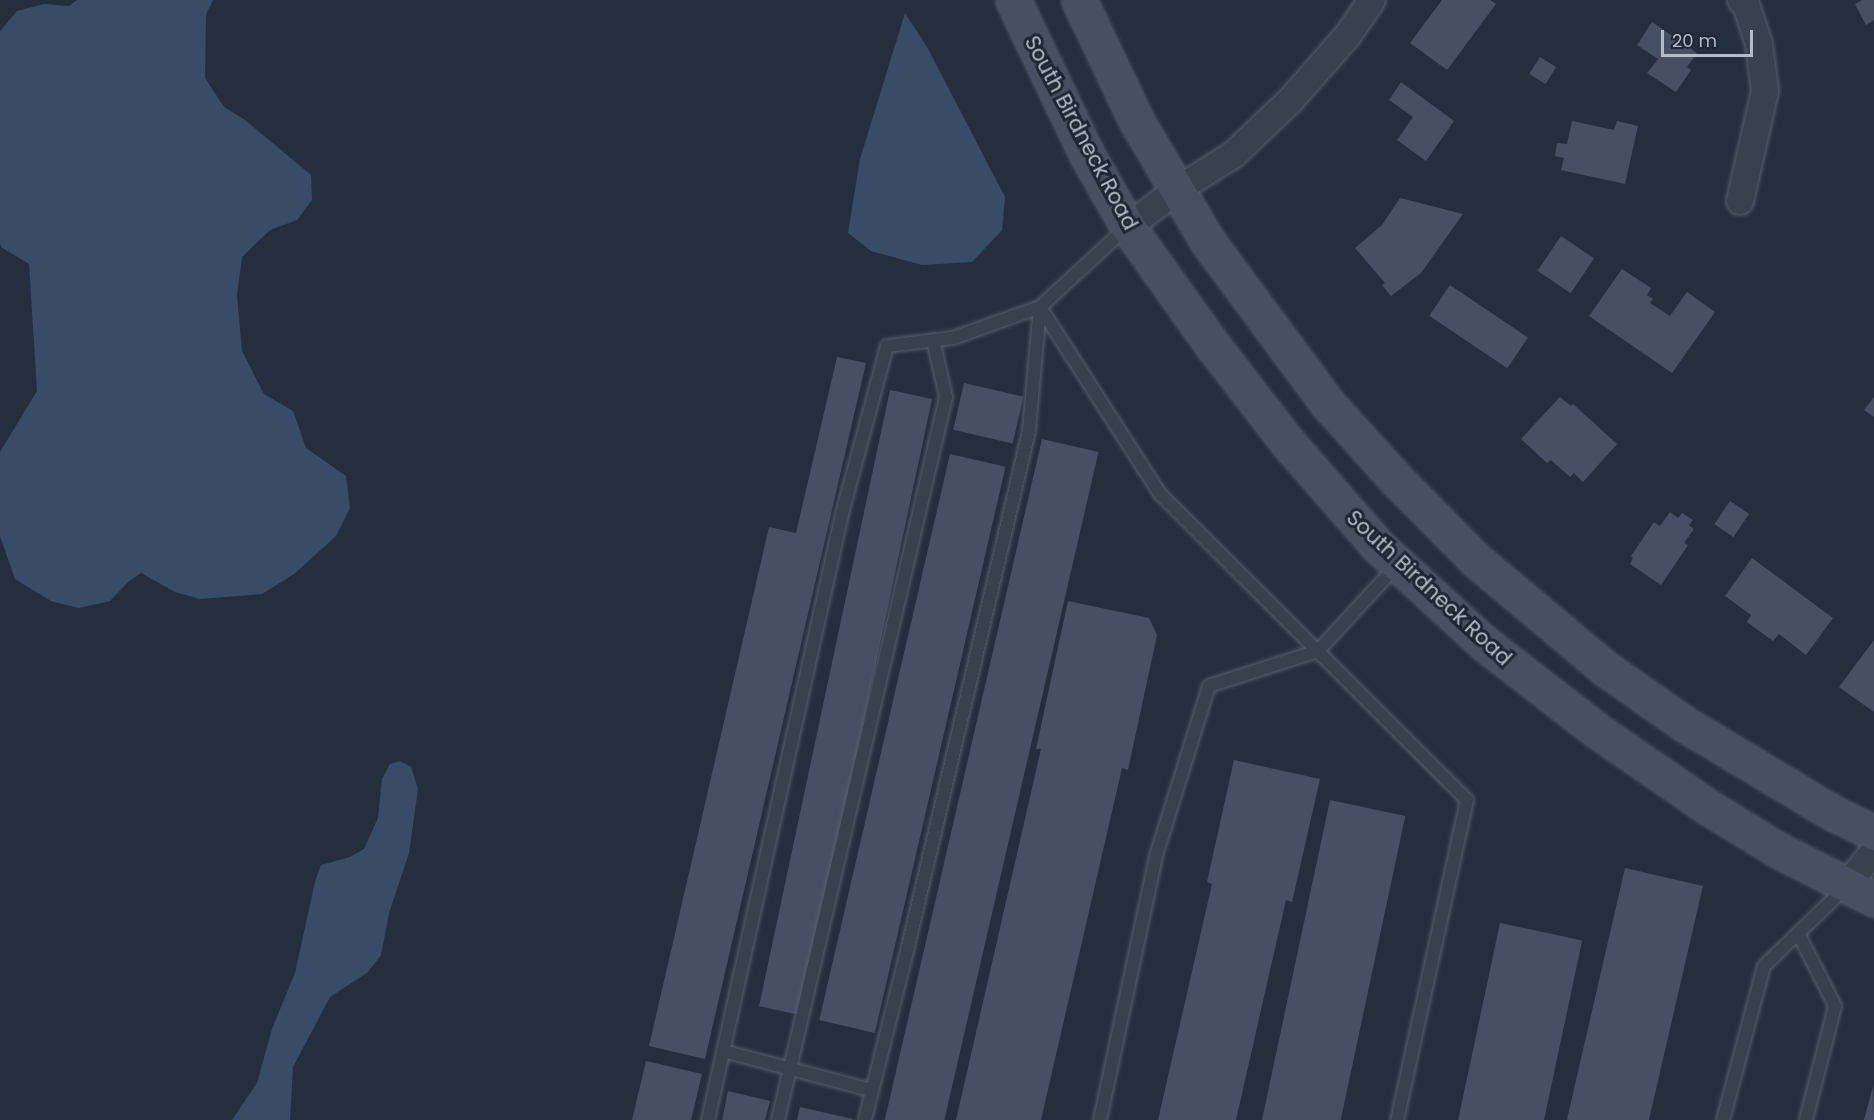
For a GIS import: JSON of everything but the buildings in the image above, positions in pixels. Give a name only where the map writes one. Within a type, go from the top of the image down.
[{"type":"main road","name":"South Birdneck Road","points":[[1013,0],[1086,153],[1128,227],[1214,346],[1333,498],[1398,565],[1484,643],[1596,730],[1730,821],[1778,850],[1860,892]]},
{"type":"main road","points":[[1079,0],[1136,120],[1208,242],[1328,404],[1397,480],[1476,560],[1606,669],[1683,723],[1831,812],[1874,833]]},
{"type":"street","points":[[1128,227],[1177,190],[1233,155],[1290,101],[1348,35],[1372,0]]},
{"type":"street","points":[[1740,201],[1765,91],[1760,44],[1746,5],[1741,0]]},
{"type":"street","points":[[1860,892],[1874,851]]},
{"type":"lane","points":[[708,1120],[842,514],[887,346],[952,338],[1040,307],[1128,227]]},
{"type":"lane","points":[[1040,307],[1160,494],[1467,800],[1397,1120]]},
{"type":"lane","points":[[865,1120],[1029,431],[1040,307]]},
{"type":"lane","points":[[778,1120],[946,397],[933,340]]},
{"type":"lane","points":[[1100,1120],[1156,856],[1209,686],[1318,651],[1398,565]]},
{"type":"lane","points":[[1724,1120],[1764,966],[1798,933],[1860,892]]},
{"type":"lane","points":[[1798,933],[1835,1006],[1806,1120]]},
{"type":"lane","points":[[723,1051],[871,1090]]},
{"type":"water","points":[[77,0],[213,0],[206,14],[205,78],[224,107],[245,120],[311,175],[312,200],[297,220],[270,230],[242,257],[237,295],[242,351],[264,394],[293,411],[306,448],[346,476],[350,508],[336,536],[294,574],[262,594],[200,599],[175,592],[141,573],[129,581],[110,601],[79,608],[51,601],[15,579],[0,536],[0,452],[37,391],[29,264],[1,247],[0,243],[0,31],[17,11],[44,4],[69,6]]},
{"type":"water","points":[[905,13],[927,47],[1005,197],[1002,230],[972,262],[922,265],[871,251],[848,233],[860,159]]},
{"type":"water","points":[[400,761],[411,767],[418,789],[409,853],[389,913],[381,955],[368,972],[330,997],[293,1067],[290,1120],[232,1120],[257,1083],[272,1029],[295,973],[315,882],[321,865],[350,857],[364,849],[378,818],[382,779],[390,764]]}]
